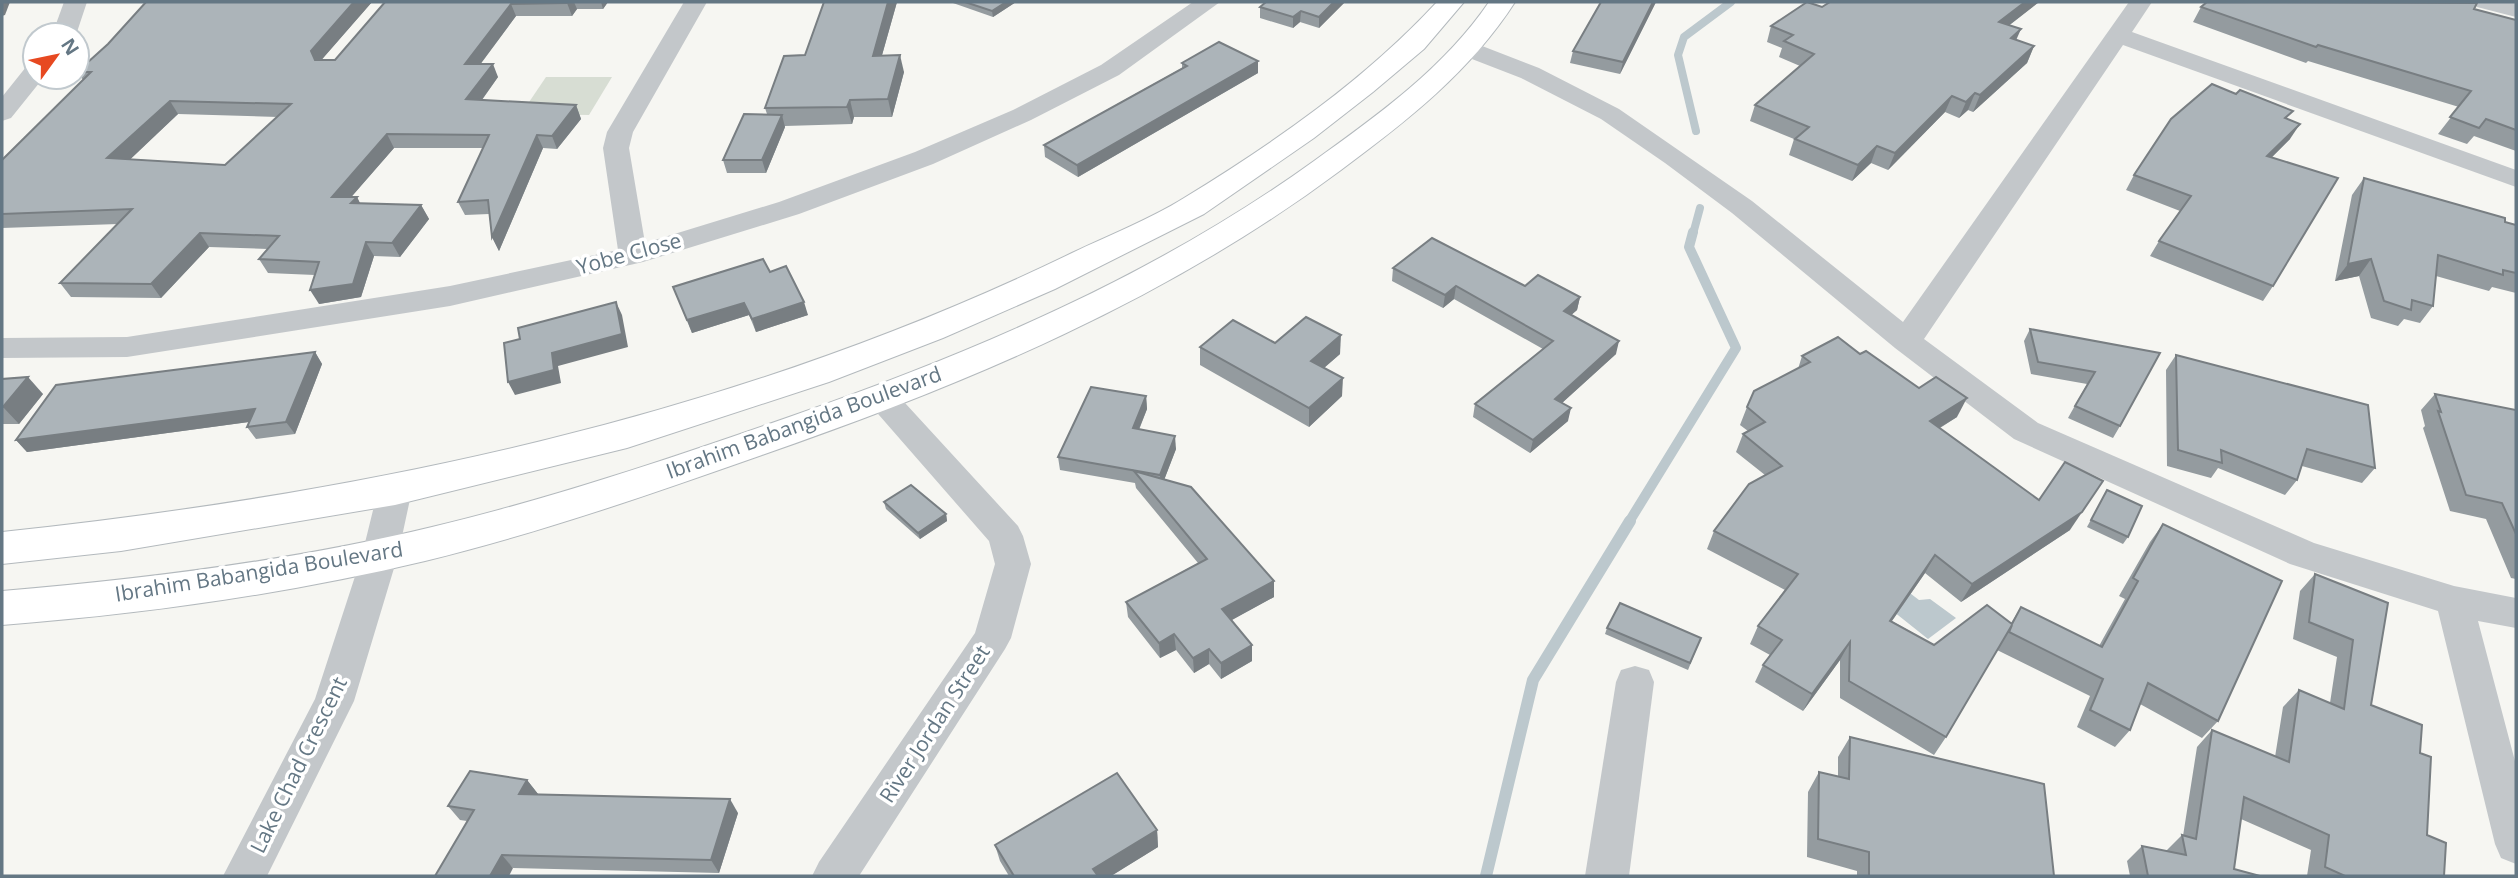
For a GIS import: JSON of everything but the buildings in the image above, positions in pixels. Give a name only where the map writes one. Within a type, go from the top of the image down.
[{"type":"street","points":[[69,21],[75,2]]},
{"type":"street","points":[[633,256],[616,148],[620,132],[695,2]]},
{"type":"street","name":"Yobe Close","points":[[2,348],[127,347],[450,296],[633,256],[789,208],[924,158],[1022,115],[1110,70],[1208,2]]},
{"type":"street","name":"Ibrahim Babangida Boulevard","points":[[2,548],[121,535],[395,490],[613,438],[816,373],[930,330],[1044,281],[1193,207],[1292,140],[1363,86],[1414,43],[1451,2]]},
{"type":"street","name":"Ibrahim Babangida Boulevard","points":[[2,608],[78,602],[223,582],[380,555],[474,532],[571,503],[883,399],[1024,340],[1236,229],[1318,175],[1391,118],[1468,49],[1502,2]]},
{"type":"street","points":[[1906,341],[2140,2]]},
{"type":"street","points":[[2485,2],[2516,10]]},
{"type":"street","points":[[2116,34],[2516,180]]},
{"type":"street","points":[[1468,49],[1530,73],[1610,114],[1742,207],[1906,341],[2026,431],[2303,554],[2454,601],[2516,613]]},
{"type":"street","points":[[3,111],[21,89]]},
{"type":"street","name":"River Jordan Street","points":[[834,876],[992,638],[1013,564],[1005,536],[883,399]]},
{"type":"street","name":"Lake Chad Crescent","points":[[245,876],[334,701],[380,555],[395,490]]},
{"type":"street","points":[[2454,601],[2516,844]]},
{"type":"street","points":[[1607,876],[1635,682]]},
{"type":"shaded area","points":[[546,77],[612,77],[589,115],[521,114]]},
{"type":"shaded area","points":[[1894,581],[1919,600],[1930,599],[1956,618],[1928,639],[1874,596]]},
{"type":"waterway","points":[[1696,131],[1678,55],[1684,37],[1731,2]]},
{"type":"waterway","points":[[1693,234],[1700,208]]},
{"type":"waterway","points":[[1629,522],[1736,348],[1689,247],[1693,232]]},
{"type":"waterway","points":[[1486,876],[1533,680],[1630,521]]}]
